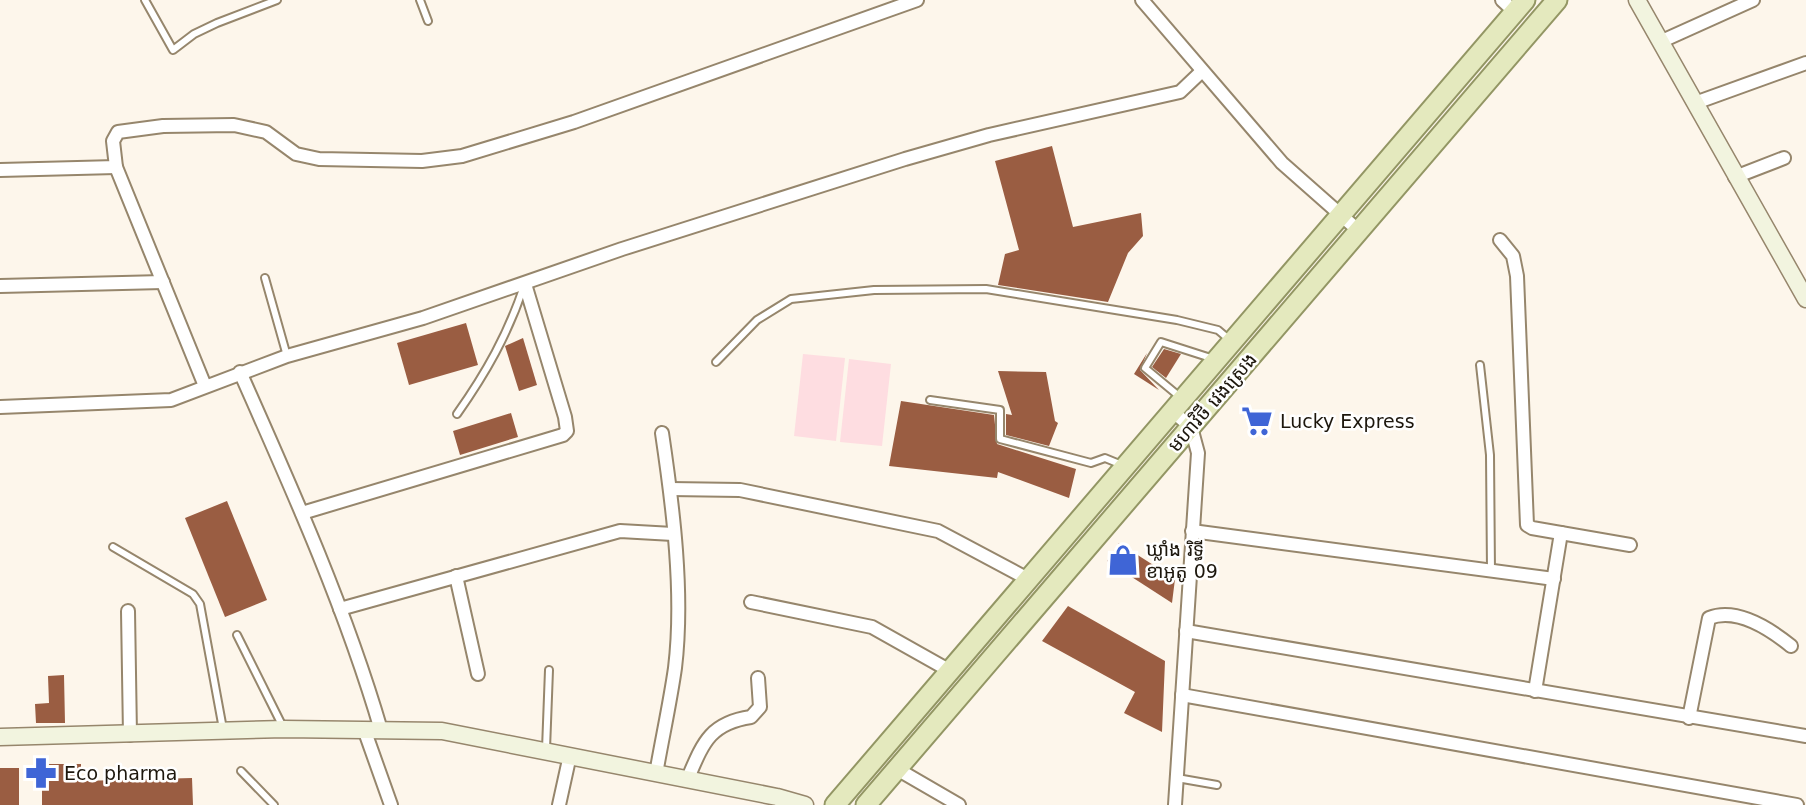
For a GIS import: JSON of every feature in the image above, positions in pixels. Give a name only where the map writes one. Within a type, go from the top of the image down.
[{"type":"main road","name":"មហាវិថី វេងស្រេង","points":[[866,805],[1557,0]]},
{"type":"main road","name":"មហាវិថី វេងស្រេង","points":[[835,805],[1341,214],[1514,4]]},
{"type":"street","points":[[205,386],[116,167],[113,141],[118,132],[163,126],[234,125],[266,132],[296,154],[319,159],[422,161],[462,156],[573,122],[917,0]]},
{"type":"street","points":[[1142,0],[1201,72],[1282,163],[1359,231]]},
{"type":"street","points":[[1637,0],[1806,299]]},
{"type":"street","points":[[1662,41],[1753,0]]},
{"type":"street","points":[[1695,103],[1806,63]]},
{"type":"street","points":[[0,407],[171,400],[287,356],[423,318],[622,249],[905,159],[989,135],[1180,92],[1201,72]]},
{"type":"street","points":[[1735,177],[1784,158]]},
{"type":"street","points":[[0,170],[116,167]]},
{"type":"street","points":[[1500,240],[1513,256],[1517,276],[1527,525],[1630,545]]},
{"type":"street","points":[[0,286],[163,282]]},
{"type":"street","points":[[303,513],[563,435],[567,431],[565,416],[525,284]]},
{"type":"street","points":[[240,372],[303,513],[340,609],[381,730]]},
{"type":"street","points":[[1175,805],[1198,453],[1191,427],[1177,405]]},
{"type":"street","points":[[656,774],[675,666],[673,534],[662,433]]},
{"type":"street","points":[[670,489],[740,490],[938,531],[1028,579]]},
{"type":"street","points":[[340,609],[620,531],[673,534]]},
{"type":"street","points":[[1192,531],[1554,579]]},
{"type":"street","points":[[1535,691],[1561,533]]},
{"type":"street","points":[[456,576],[478,674]]},
{"type":"street","points":[[751,602],[872,626],[951,672]]},
{"type":"street","points":[[128,611],[130,735]]},
{"type":"street","points":[[1689,718],[1709,618],[1720,615],[1761,624],[1791,646]]},
{"type":"street","points":[[1186,631],[1806,736]]},
{"type":"street","points":[[688,778],[702,744],[715,730],[730,720],[751,717],[760,707],[758,678]]},
{"type":"street","points":[[1182,695],[1797,805]]},
{"type":"street","points":[[0,737],[285,729],[442,731],[688,778],[805,805]]},
{"type":"street","points":[[364,729],[391,805]]},
{"type":"street","points":[[559,805],[570,755]]},
{"type":"street","points":[[898,769],[959,805]]},
{"type":"lane","points":[[145,0],[173,50],[194,34],[277,0]]},
{"type":"lane","points":[[420,0],[428,21]]},
{"type":"lane","points":[[265,278],[287,356]]},
{"type":"lane","points":[[457,414],[500,348],[525,284]]},
{"type":"lane","points":[[716,362],[757,320],[791,299],[874,290],[986,289],[1177,320],[1218,330],[1232,342]]},
{"type":"lane","points":[[1177,405],[1145,368],[1161,342],[1216,360]]},
{"type":"lane","points":[[1480,365],[1490,455],[1491,571]]},
{"type":"lane","points":[[930,400],[1000,410],[1000,439],[1091,463],[1105,458],[1126,466]]},
{"type":"lane","points":[[113,547],[193,594],[200,604],[224,732]]},
{"type":"lane","points":[[237,635],[285,729]]},
{"type":"lane","points":[[546,751],[549,670]]},
{"type":"lane","points":[[241,771],[274,805]]},
{"type":"lane","points":[[1177,778],[1217,785]]},
{"type":"shaded area","points":[[803,354],[845,358],[836,441],[794,436]]},
{"type":"shaded area","points":[[849,359],[891,364],[882,446],[840,442]]},
{"type":"building","points":[[1052,146],[1073,227],[1141,213],[1143,236],[1128,253],[1108,302],[998,285],[1005,254],[1019,250],[995,161]]},
{"type":"building","points":[[466,323],[478,365],[409,385],[397,343]]},
{"type":"building","points":[[523,338],[537,385],[519,391],[505,346]]},
{"type":"building","points":[[1164,349],[1181,354],[1166,378],[1152,367]]},
{"type":"building","points":[[1147,353],[1140,370],[1159,390],[1134,374]]},
{"type":"building","points":[[998,371],[1046,372],[1055,421],[1058,423],[1049,446],[1006,435],[1006,414],[1012,415]]},
{"type":"building","points":[[901,401],[994,415],[997,444],[1076,469],[1069,498],[998,472],[997,478],[889,466]]},
{"type":"building","points":[[511,413],[518,437],[460,455],[453,431]]},
{"type":"building","points":[[227,501],[267,600],[225,617],[185,518]]},
{"type":"building","points":[[1119,543],[1175,579],[1172,603],[1107,561]]},
{"type":"building","points":[[1068,606],[1165,661],[1162,732],[1124,713],[1135,692],[1042,641]]},
{"type":"building","points":[[64,675],[65,723],[36,723],[35,704],[49,703],[48,676]]},
{"type":"building","points":[[42,764],[81,764],[81,781],[192,778],[193,805],[42,805]]},
{"type":"building","points":[[0,768],[19,768],[19,805],[0,805]]},
{"type":"place","name":"Lucky Express","points":[[1257,421]]},
{"type":"place","name":"ឃ្លាំង រិទ្ធី ខាអូតូ 09","points":[[1123,560]]},
{"type":"place","name":"Eco pharma","points":[[41,773]]}]
